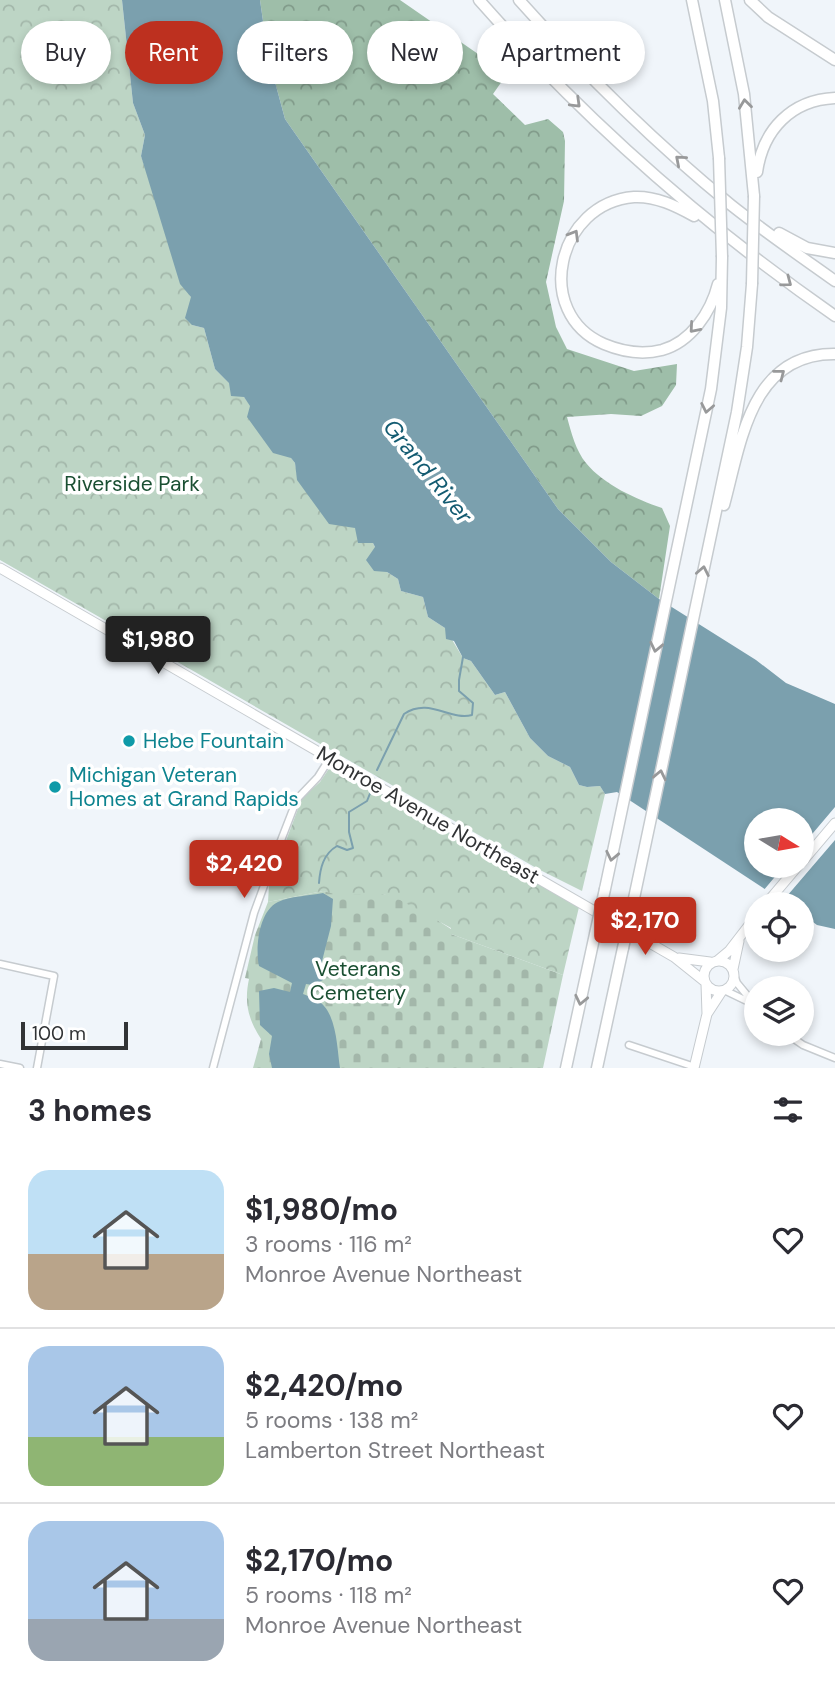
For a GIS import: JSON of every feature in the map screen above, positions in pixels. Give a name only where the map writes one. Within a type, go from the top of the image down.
[{"type":"highway","points":[[479,0],[586,113],[710,224],[835,316]]},
{"type":"highway","points":[[519,0],[538,21]]},
{"type":"highway","points":[[528,0],[540,21]]},
{"type":"highway","points":[[566,1068],[711,389],[721,308],[719,158],[713,101],[692,0]]},
{"type":"highway","points":[[725,0],[744,94],[754,196]]},
{"type":"highway","points":[[750,0],[768,18],[835,60]]},
{"type":"highway","points":[[600,84],[661,144],[732,205],[835,281]]},
{"type":"highway","points":[[597,1068],[741,390],[752,284],[754,196],[760,154],[774,128],[785,116],[816,101],[835,99]]},
{"type":"highway","points":[[710,224],[674,205],[635,197],[613,202],[594,211],[571,237],[563,257],[561,279],[566,304],[577,323],[596,340],[621,351],[660,350],[674,346],[686,337],[706,313],[715,293],[722,262]]},
{"type":"highway","points":[[732,205],[800,245],[816,251],[835,253]]},
{"type":"highway","points":[[708,547],[723,507],[746,424],[760,393],[770,381],[790,366],[808,358],[835,354]]},
{"type":"main road","name":"Monroe Avenue Northeast","points":[[0,568],[674,957],[705,983]]},
{"type":"main road","points":[[814,848],[835,823]]},
{"type":"main road","points":[[776,892],[788,878]]},
{"type":"main road","points":[[695,1068],[707,1014],[704,973],[729,951],[744,931]]},
{"type":"main road","points":[[707,1014],[731,984],[740,936]]},
{"type":"main road","name":"Monroe Avenue Northeast","points":[[674,957],[714,962]]},
{"type":"main road","points":[[714,962],[726,963],[733,972]]},
{"type":"main road","points":[[705,983],[713,989],[723,991]]},
{"type":"street","points":[[213,1068],[254,913],[277,850],[297,799],[318,777],[330,758]]},
{"type":"street","points":[[0,964],[54,976],[37,1068]]},
{"type":"street","points":[[733,972],[737,984],[744,992]]},
{"type":"street","points":[[723,991],[744,1001]]},
{"type":"street","points":[[629,1045],[695,1068]]},
{"type":"street","points":[[805,1046],[835,1058]]},
{"type":"street","points":[[0,1064],[20,1068]]},
{"type":"green space","name":"Riverside Park","points":[[0,0],[122,0],[125,84],[131,84],[133,103],[145,135],[141,156],[191,297],[192,325],[204,328],[215,369],[244,397],[295,463],[298,480],[373,543],[387,572],[398,579],[401,591],[423,597],[428,617],[445,628],[463,658],[471,661],[495,695],[505,692],[530,738],[548,756],[570,767],[579,785],[600,786],[605,794],[582,891],[538,869],[0,560]]},
{"type":"green space","points":[[260,0],[400,0],[430,21],[367,21],[367,84],[463,84],[463,44],[477,53],[477,84],[500,84],[493,94],[525,125],[548,119],[563,132],[564,201],[546,282],[556,327],[567,349],[634,371],[677,364],[676,385],[662,406],[641,416],[611,414],[567,417],[579,453],[593,471],[621,490],[662,508],[670,526],[659,599],[611,562],[558,509],[285,119],[276,84],[353,84],[353,21],[263,21]]},
{"type":"green space","points":[[330,767],[353,775],[579,907],[563,975],[451,934],[451,928],[400,900],[383,894],[338,895],[323,891],[268,902],[269,886],[302,798],[320,782]]},
{"type":"green space","name":"Veterans Cemetery","points":[[323,891],[392,896],[427,913],[451,929],[451,934],[563,975],[543,1068],[253,1068],[261,1039],[248,1010],[249,979],[245,978],[255,935],[268,902]]},
{"type":"water","name":"Grand River","points":[[122,0],[260,0],[263,21],[237,21],[237,84],[276,84],[285,119],[558,509],[611,562],[659,599],[756,660],[786,683],[835,704],[835,929],[814,923],[814,892],[769,892],[748,878],[814,878],[814,808],[744,808],[744,875],[617,792],[605,794],[600,786],[579,785],[570,767],[548,756],[530,738],[505,692],[495,695],[471,661],[463,658],[454,641],[446,639],[445,628],[428,617],[423,597],[401,591],[398,579],[387,572],[374,571],[366,560],[375,547],[373,543],[358,543],[355,528],[329,524],[297,480],[295,463],[291,458],[273,453],[247,417],[250,406],[244,397],[231,396],[229,383],[215,369],[204,328],[192,325],[185,318],[191,297],[180,284],[141,156],[145,135],[133,103],[131,84],[223,84],[223,21],[125,21],[125,28]]},
{"type":"water","points":[[323,893],[333,899],[331,926],[321,965],[323,980],[313,985],[306,984],[303,994],[318,1001],[329,1013],[335,1032],[340,1068],[272,1068],[269,1054],[272,1036],[260,1025],[259,991],[274,988],[290,992],[292,983],[259,966],[260,930],[266,913],[278,902]]},
{"type":"pier","points":[[835,807],[835,840],[814,864],[814,832]]},
{"type":"pier","points":[[774,878],[802,878],[790,892],[763,891]]},
{"type":"waterway","points":[[377,770],[404,714],[413,709],[431,708],[456,715],[472,715],[473,703],[459,691],[463,657]]},
{"type":"waterway","points":[[319,883],[321,867],[328,853],[337,846],[347,850],[353,848],[349,832],[349,812],[367,801],[371,791]]},
{"type":"place","name":"Hebe Fountain","points":[[129,741]]},
{"type":"place","name":"Michigan Veteran Homes at Grand Rapids","points":[[55,787]]}]
